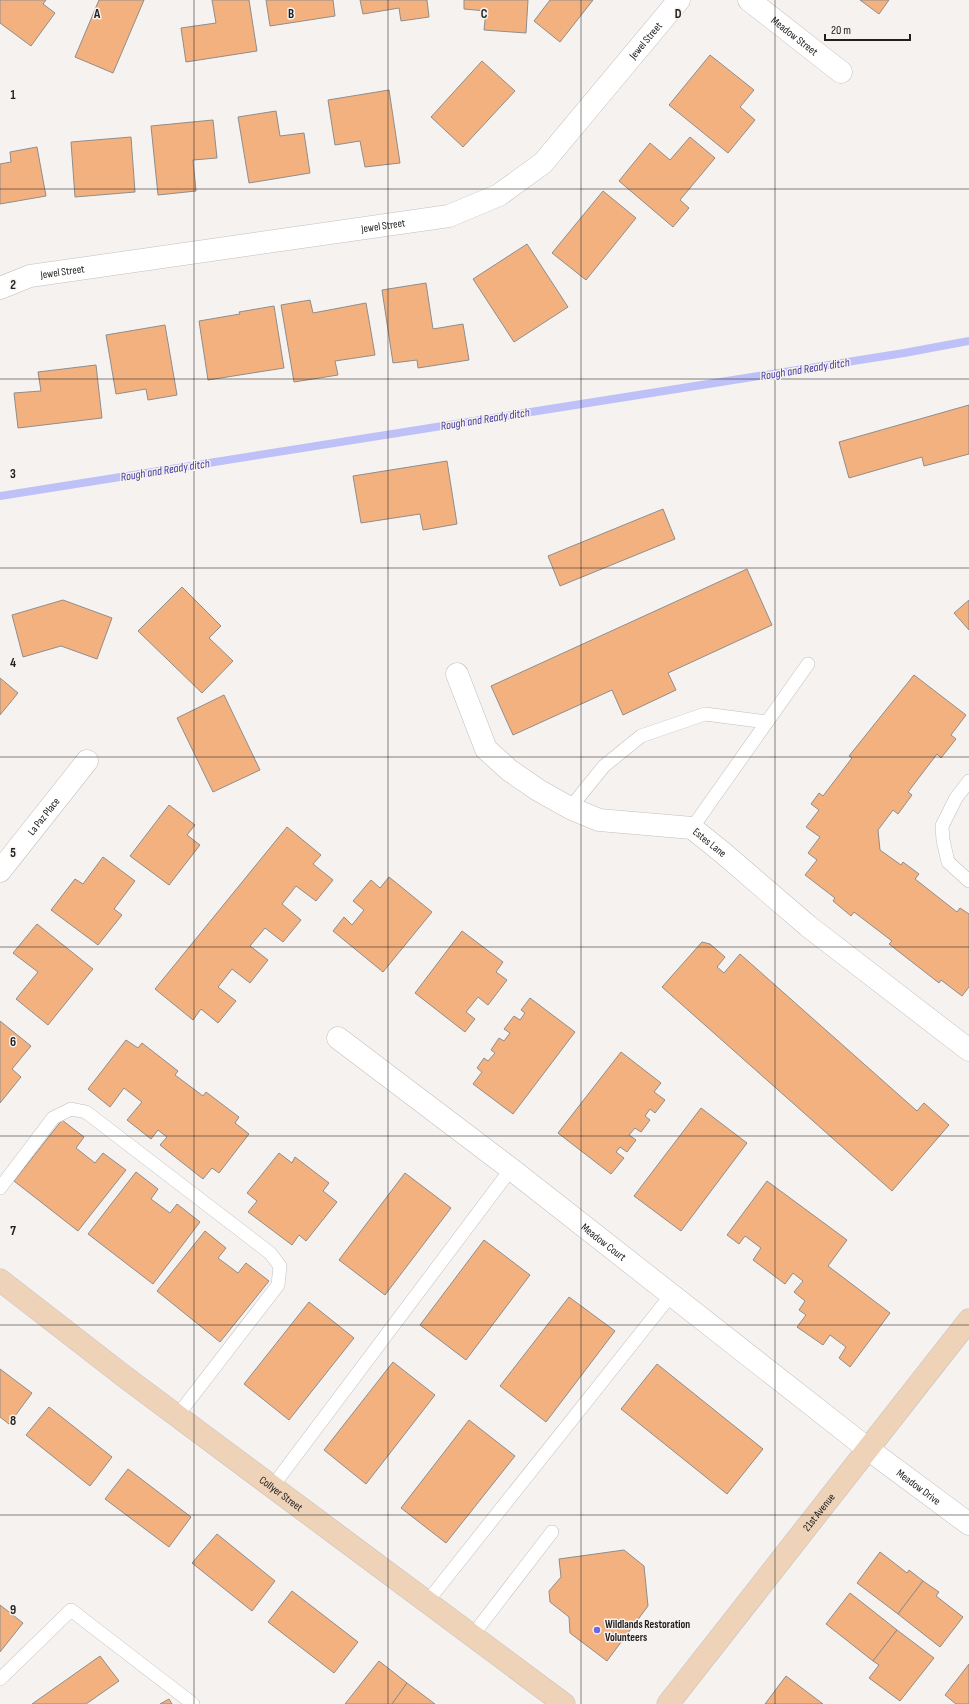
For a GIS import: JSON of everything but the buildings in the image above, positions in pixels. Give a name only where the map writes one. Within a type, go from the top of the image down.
[{"type":"street","name":"Jewel Street","points":[[0,288],[30,276],[449,216],[478,204],[499,195],[543,163],[679,0]]},
{"type":"street","name":"Meadow Street","points":[[749,0],[841,72]]},
{"type":"street","name":"Estes Lane","points":[[457,674],[486,749],[508,770],[538,790],[570,808],[599,820],[692,828],[808,926],[969,1050]]},
{"type":"street","name":"La Paz Place","points":[[0,871],[87,761]]},
{"type":"street","name":"Meadow Court","points":[[338,1038],[671,1294],[868,1449]]},
{"type":"street","name":"Collyer Street","points":[[0,1280],[177,1416],[564,1704]]},
{"type":"street","name":"21st Avenue","points":[[668,1704],[969,1320]]},
{"type":"street","name":"Meadow Drive","points":[[868,1449],[969,1524]]},
{"type":"lane","points":[[692,828],[808,664]]},
{"type":"lane","points":[[570,808],[604,766],[641,736],[706,714],[767,722]]},
{"type":"lane","points":[[969,781],[956,798],[942,826],[943,840],[948,862],[969,881]]},
{"type":"lane","points":[[0,1188],[53,1118],[72,1109],[86,1112],[270,1253],[280,1266],[278,1285],[177,1416]]},
{"type":"lane","points":[[272,1487],[511,1170]]},
{"type":"lane","points":[[427,1602],[671,1294]]},
{"type":"lane","points":[[472,1636],[552,1532]]},
{"type":"lane","points":[[0,1679],[71,1610],[193,1704]]},
{"type":"waterway","name":"Rough and Ready ditch","points":[[0,496],[904,353],[969,341]]},
{"type":"place","name":"Wildlands Restoration Volunteers","points":[[597,1630]]}]
